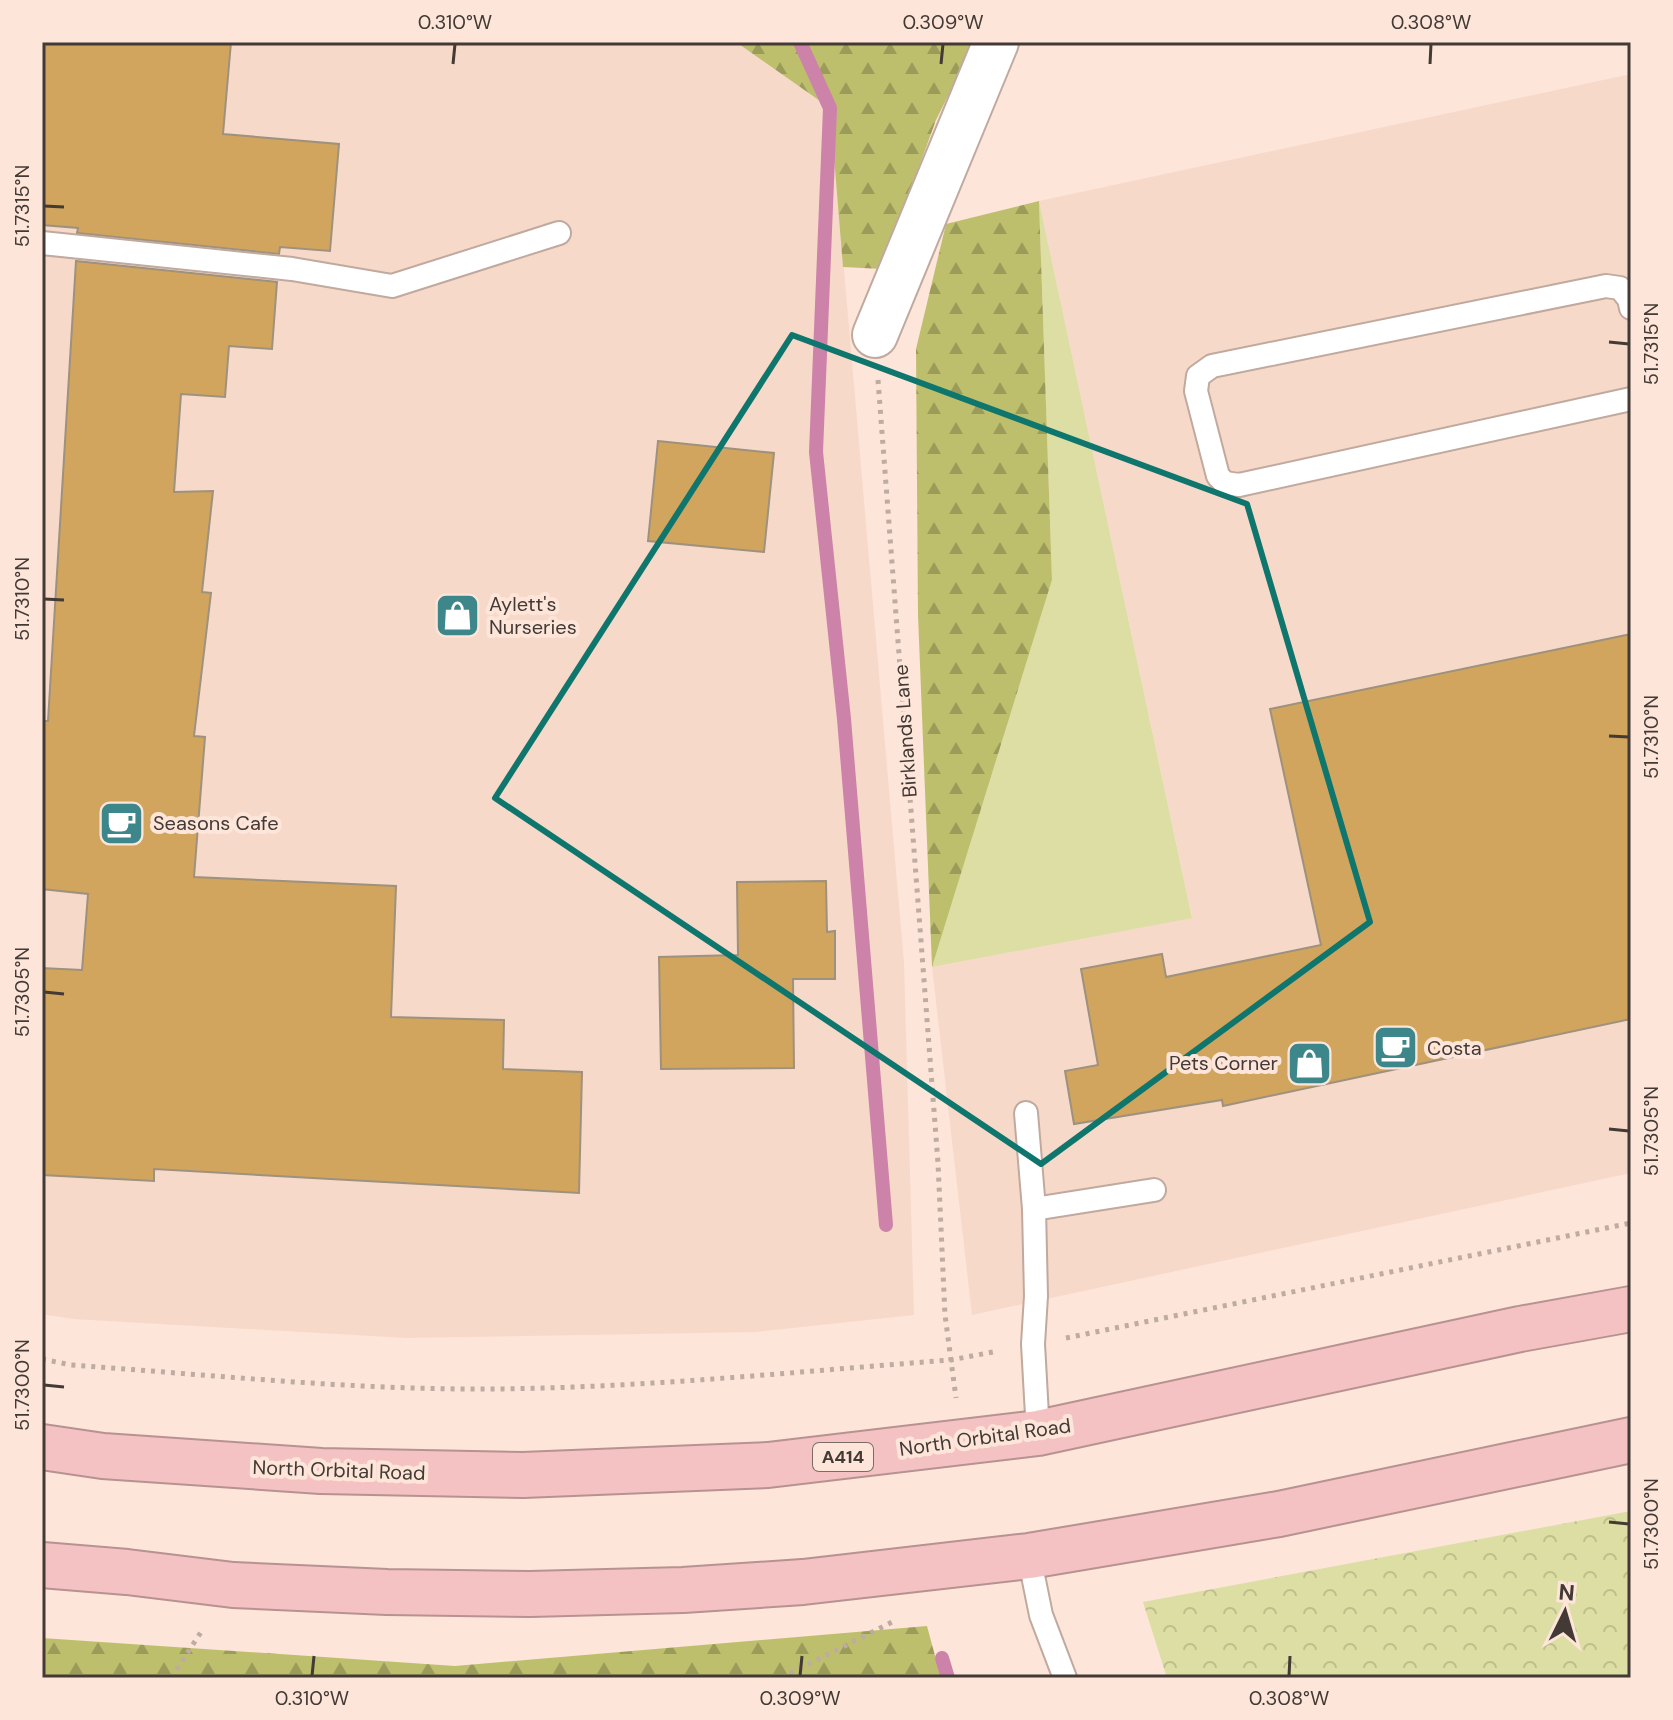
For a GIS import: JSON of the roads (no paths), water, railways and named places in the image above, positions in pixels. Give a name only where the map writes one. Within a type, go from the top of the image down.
[{"type":"highway","name":"North Orbital Road","points":[[42,1447],[103,1456],[321,1471],[523,1475],[768,1465],[1038,1433],[1520,1329],[1631,1309]]},
{"type":"highway","points":[[42,1565],[233,1585],[387,1592],[530,1594],[683,1590],[803,1582],[1029,1556],[1279,1514],[1631,1440]]},
{"type":"street","points":[[875,335],[996,42]]},
{"type":"lane","points":[[42,243],[292,269],[392,286],[559,233]]},
{"type":"lane","points":[[1631,308],[1629,299],[1620,288],[1606,286],[1212,366],[1198,376],[1196,391],[1218,476],[1225,483],[1239,485],[1631,399]]},
{"type":"lane","points":[[1026,1113],[1034,1209],[1036,1296],[1033,1344],[1038,1433]]},
{"type":"lane","points":[[1034,1209],[1154,1190]]},
{"type":"lane","points":[[1029,1556],[1041,1615],[1065,1678]]},
{"type":"waterway","points":[[800,42],[830,108],[816,452],[844,719],[886,1225]]},
{"type":"waterway","points":[[942,1658],[948,1678]]},
{"type":"place","name":"Aylett's Nurseries","points":[[458,615]]},
{"type":"place","name":"Seasons Cafe","points":[[122,823]]},
{"type":"place","name":"Costa","points":[[1396,1048]]},
{"type":"place","name":"Pets Corner","points":[[1309,1063]]}]
